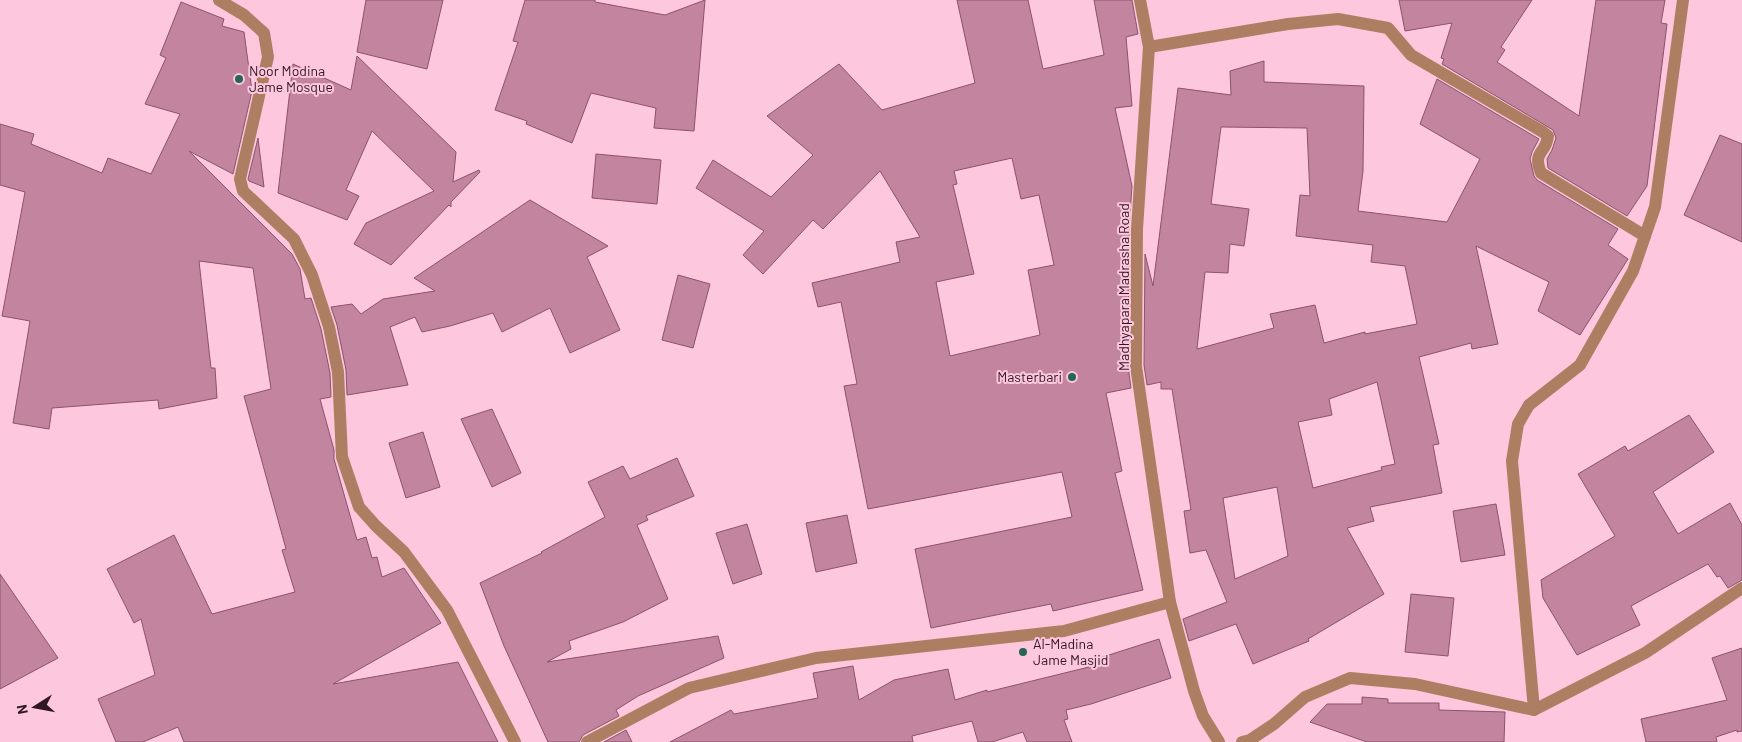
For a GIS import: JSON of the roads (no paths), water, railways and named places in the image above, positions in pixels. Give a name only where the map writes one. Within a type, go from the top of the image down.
[{"type":"street","points":[[219,0],[244,15],[264,33],[268,57],[240,179],[243,191],[294,239],[312,275],[329,327],[338,372],[342,457],[359,507],[404,552],[447,610],[515,742]]},
{"type":"street","name":"Madhyapara Madrasha Road","points":[[1140,0],[1149,47],[1137,229],[1136,366],[1170,602],[1194,691],[1203,716],[1219,742]]},
{"type":"street","points":[[1534,710],[1512,461],[1518,424],[1529,405],[1580,365],[1633,271],[1655,207],[1682,0]]},
{"type":"street","points":[[1149,47],[1288,24],[1338,19],[1388,28],[1410,55],[1548,136],[1548,143],[1538,155],[1537,162],[1541,173],[1645,236]]},
{"type":"street","points":[[1242,742],[1250,740],[1274,724],[1306,697],[1350,678],[1415,684],[1534,710],[1645,653],[1742,588]]},
{"type":"street","points":[[587,742],[689,688],[816,658],[1064,631],[1170,602]]},
{"type":"place","name":"Noor Modina Jame Mosque","points":[[239,79]]},
{"type":"place","name":"Masterbari","points":[[1072,377]]},
{"type":"place","name":"Al-Madina Jame Masjid","points":[[1023,652]]}]
